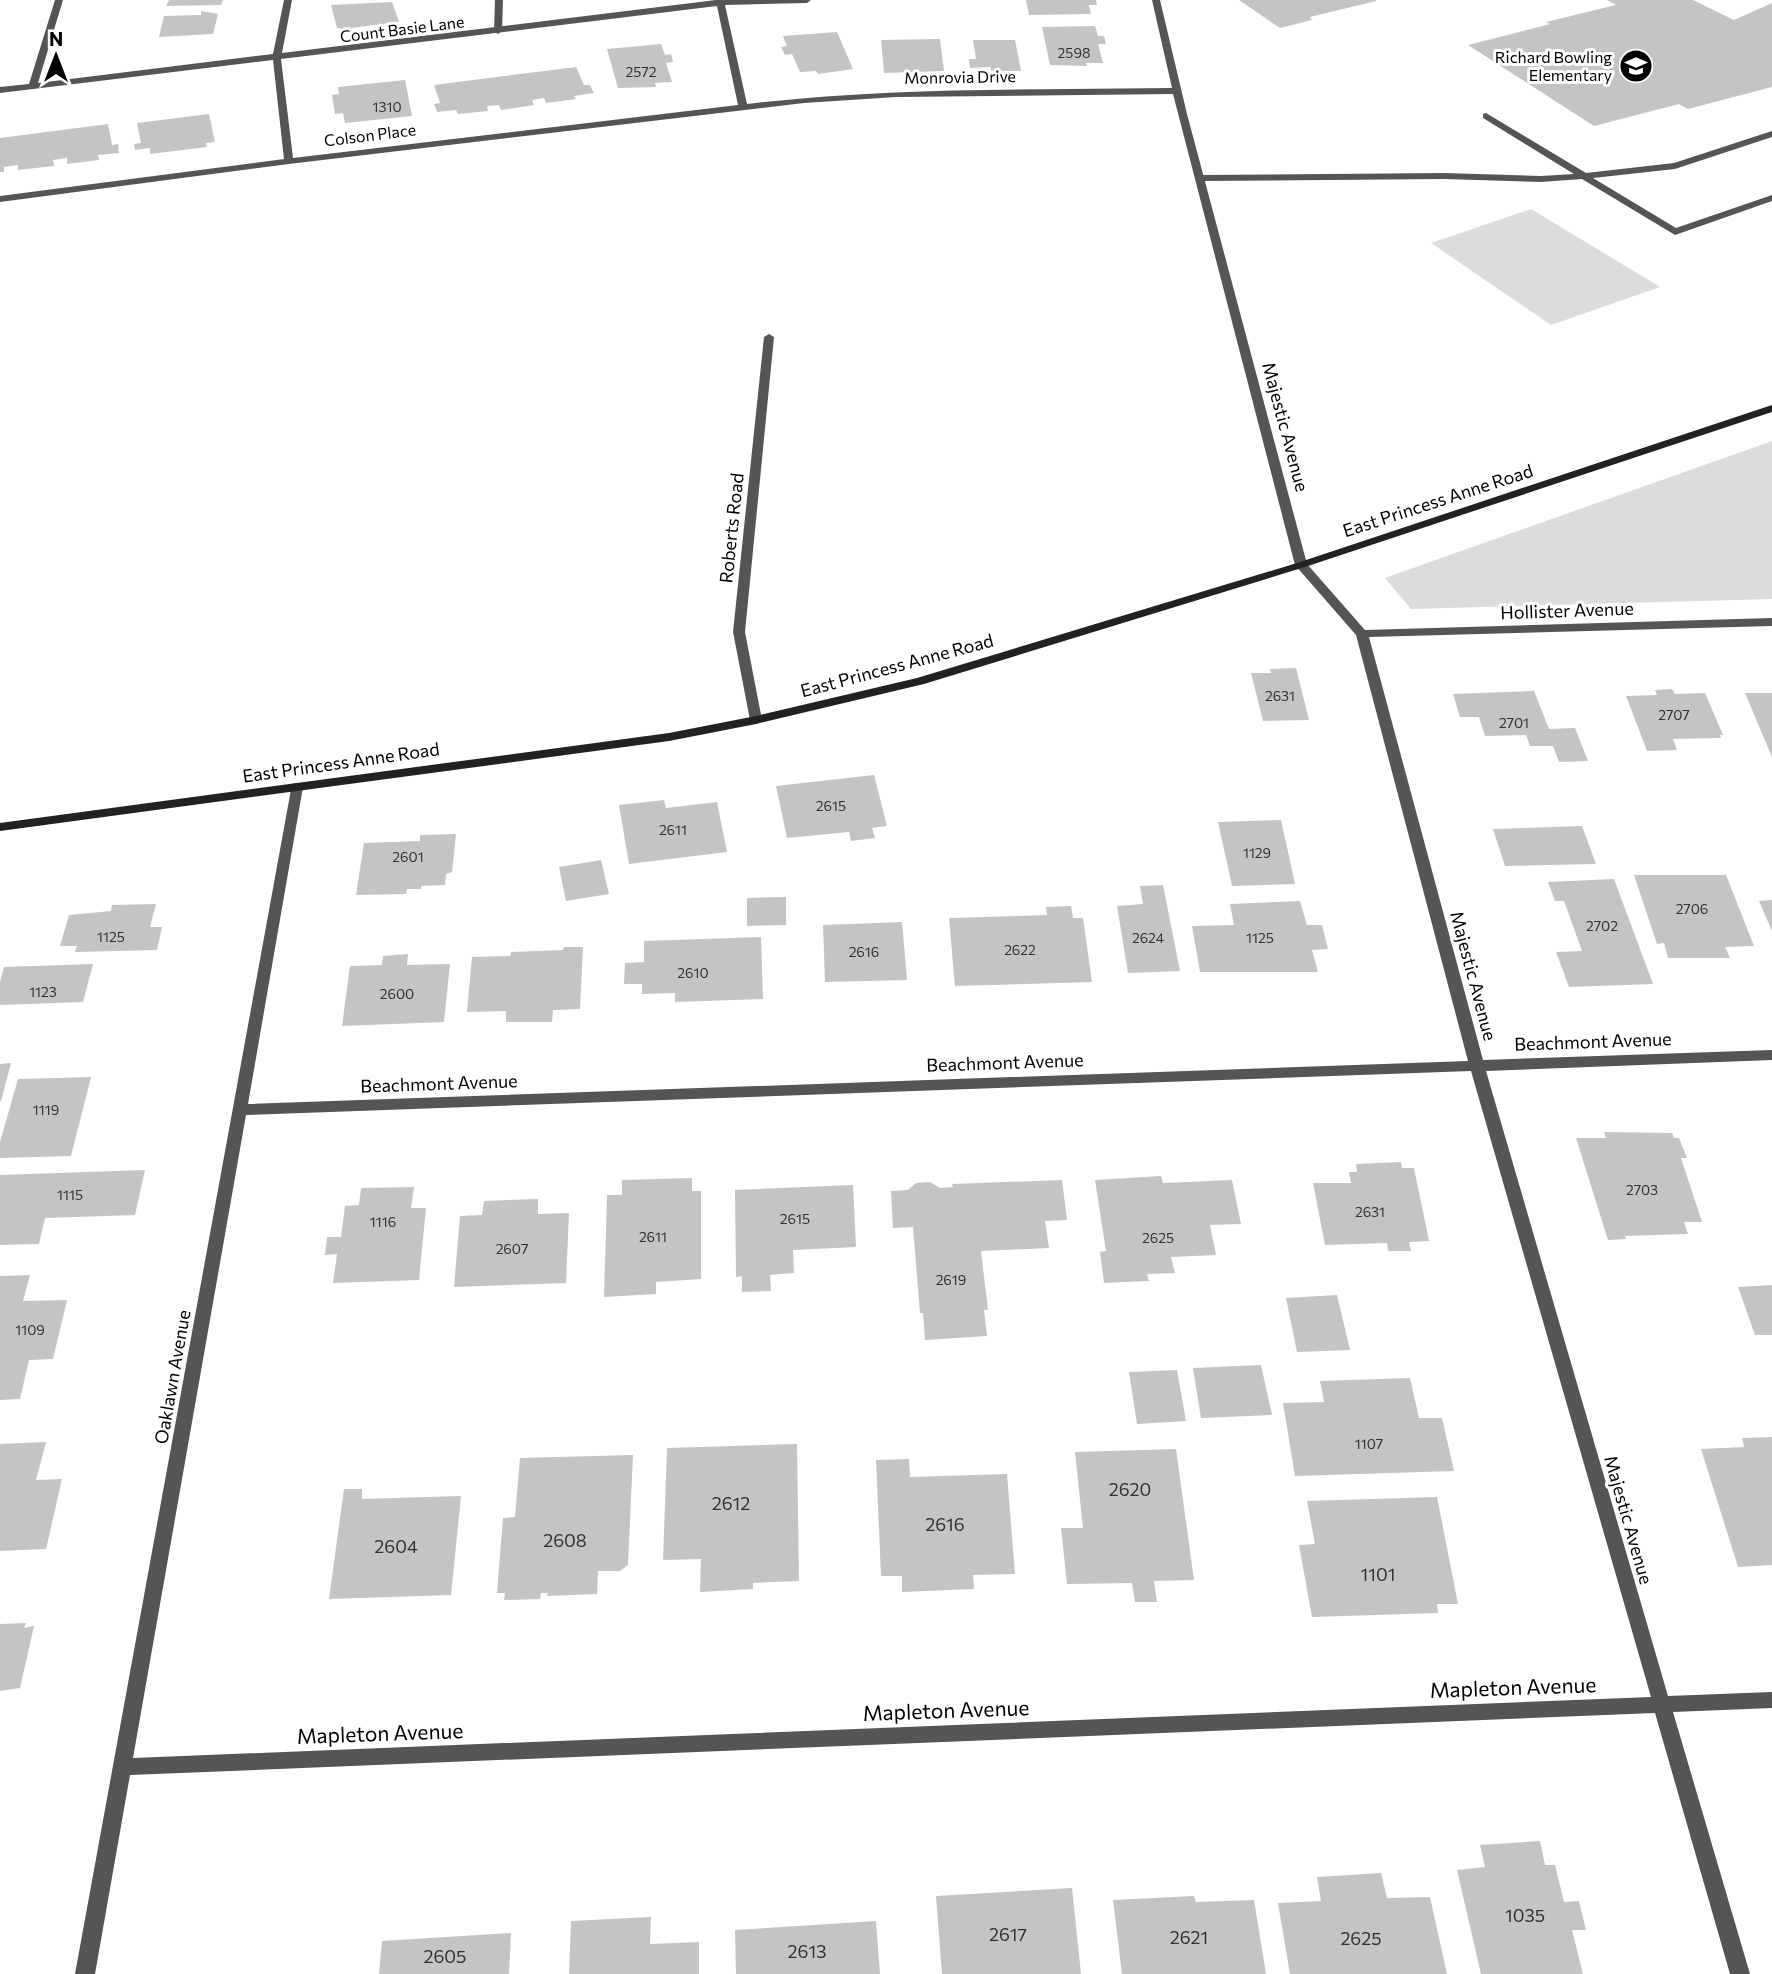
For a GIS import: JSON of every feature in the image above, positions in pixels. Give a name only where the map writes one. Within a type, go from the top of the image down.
[{"type":"main road","name":"East Princess Anne Road","points":[[0,827],[669,737],[756,720],[920,681],[1301,565],[1772,408]]},
{"type":"street","points":[[33,86],[59,0]]},
{"type":"street","points":[[288,0],[277,58],[289,161]]},
{"type":"street","points":[[498,31],[499,0]]},
{"type":"street","name":"Count Basie Lane","points":[[0,90],[720,2],[807,0]]},
{"type":"street","name":"Majestic Avenue","points":[[1156,0],[1177,91],[1301,565],[1362,634],[1476,1066],[1740,1974]]},
{"type":"street","points":[[720,2],[743,106]]},
{"type":"street","name":"Monrovia Drive","points":[[743,106],[896,94],[1177,91]]},
{"type":"street","name":"Colson Place","points":[[0,199],[743,106]]},
{"type":"street","points":[[1486,116],[1675,232],[1772,198]]},
{"type":"street","points":[[1200,178],[1444,176],[1541,179],[1585,176],[1675,166],[1772,134]]},
{"type":"street","name":"Roberts Road","points":[[756,720],[739,632],[769,337]]},
{"type":"street","name":"Hollister Avenue","points":[[1362,634],[1772,622]]},
{"type":"street","name":"Oaklawn Avenue","points":[[85,1974],[297,787]]},
{"type":"street","name":"Beachmont Avenue","points":[[240,1111],[1772,1055]]},
{"type":"street","name":"Mapleton Avenue","points":[[123,1767],[1772,1700]]},
{"type":"shaded area","points":[[1531,209],[1660,287],[1551,325],[1431,243]]},
{"type":"shaded area","points":[[1772,441],[1772,599],[1411,609],[1385,578]]},
{"type":"building","points":[[169,0],[223,0],[221,5],[166,6]]},
{"type":"building","points":[[1026,0],[1096,0],[1097,5],[1089,5],[1091,14],[1029,15]]},
{"type":"building","points":[[1239,0],[1376,1],[1310,17],[1312,20],[1280,28]]},
{"type":"building","name":"Richard Bowling Elementary","points":[[1607,0],[1693,0],[1734,20],[1772,3],[1772,87],[1688,109],[1679,104],[1594,126],[1468,45],[1616,5]]},
{"type":"building","points":[[392,2],[399,22],[343,29],[337,28],[331,5]]},
{"type":"building","points":[[201,11],[218,14],[213,34],[159,37],[164,16],[201,15]]},
{"type":"building","points":[[1095,26],[1098,36],[1104,36],[1106,44],[1098,44],[1103,63],[1086,63],[1087,66],[1050,65],[1042,27]]},
{"type":"building","points":[[837,32],[853,69],[818,74],[816,71],[800,72],[792,54],[785,55],[781,47],[787,46],[783,36]]},
{"type":"building","points":[[940,39],[944,71],[884,73],[881,40]]},
{"type":"building","points":[[973,40],[1015,40],[1021,71],[991,71],[991,67],[970,68],[969,59],[976,59]]},
{"type":"building","points":[[661,44],[665,55],[671,54],[673,62],[666,63],[672,82],[655,83],[656,87],[618,88],[607,49]]},
{"type":"building","points":[[576,67],[584,85],[590,85],[594,93],[574,96],[576,99],[546,103],[544,98],[532,100],[534,105],[501,110],[499,105],[487,106],[488,111],[458,114],[456,110],[437,112],[434,104],[440,103],[434,85]]},
{"type":"building","points":[[405,80],[412,116],[345,123],[343,113],[335,114],[332,95],[339,94],[338,87]]},
{"type":"building","points":[[209,114],[215,142],[206,143],[207,147],[150,154],[150,148],[135,150],[134,144],[141,143],[137,123]]},
{"type":"building","points":[[108,124],[112,145],[118,144],[119,153],[98,155],[99,160],[67,164],[67,158],[53,160],[54,166],[18,170],[18,165],[4,167],[4,172],[0,172],[0,138]]},
{"type":"building","points":[[1296,668],[1309,720],[1263,721],[1251,673],[1271,673],[1270,669]]},
{"type":"building","points":[[1672,689],[1675,694],[1705,693],[1723,735],[1720,735],[1721,738],[1673,739],[1677,750],[1647,751],[1626,696],[1657,695],[1655,690]]},
{"type":"building","points":[[1534,691],[1549,729],[1575,728],[1588,761],[1559,762],[1553,746],[1530,746],[1526,735],[1485,736],[1479,717],[1460,717],[1453,694]]},
{"type":"building","points":[[1745,693],[1772,693],[1772,757]]},
{"type":"building","points":[[874,775],[887,826],[872,828],[875,838],[851,841],[849,832],[787,838],[776,786]]},
{"type":"building","points":[[664,800],[666,808],[717,802],[727,852],[629,864],[619,805]]},
{"type":"building","points":[[1281,820],[1295,884],[1232,886],[1218,822]]},
{"type":"building","points":[[1582,826],[1596,864],[1505,866],[1493,829]]},
{"type":"building","points":[[456,834],[452,872],[446,874],[445,885],[407,889],[406,894],[356,895],[364,843],[420,841],[420,835]]},
{"type":"building","points":[[601,860],[609,894],[566,901],[559,867]]},
{"type":"building","points":[[1634,875],[1726,875],[1754,946],[1725,947],[1730,958],[1668,958],[1664,943],[1657,944]]},
{"type":"building","points":[[1614,879],[1653,984],[1569,987],[1556,952],[1582,951],[1564,901],[1555,901],[1548,882]]},
{"type":"building","points":[[1163,885],[1180,971],[1128,973],[1117,906],[1143,904],[1140,886]]},
{"type":"building","points":[[786,897],[786,925],[747,926],[747,898]]},
{"type":"building","points":[[1772,900],[1772,931],[1759,901]]},
{"type":"building","points":[[1300,901],[1307,925],[1322,925],[1328,949],[1312,950],[1318,972],[1200,972],[1192,926],[1234,925],[1230,904]]},
{"type":"building","points":[[156,904],[150,927],[162,927],[157,950],[75,952],[77,946],[60,946],[69,915],[111,911],[112,905]]},
{"type":"building","points":[[1071,906],[1073,918],[1083,918],[1092,982],[955,986],[949,918],[1047,915],[1046,907]]},
{"type":"building","points":[[902,922],[907,980],[825,982],[823,925]]},
{"type":"building","points":[[761,937],[763,999],[675,1002],[675,993],[642,994],[642,984],[624,984],[625,963],[644,962],[644,941]]},
{"type":"building","points":[[564,947],[583,947],[580,1009],[553,1010],[552,1022],[506,1022],[506,1011],[467,1012],[472,957],[510,956],[511,952],[563,950]]},
{"type":"building","points":[[408,954],[407,965],[450,964],[444,1022],[342,1026],[350,966],[382,965],[383,956]]},
{"type":"building","points":[[93,964],[83,1002],[0,1005],[0,982],[4,967]]},
{"type":"building","points":[[11,1063],[1,1101],[0,1101],[0,1064]]},
{"type":"building","points":[[91,1077],[71,1156],[0,1158],[0,1142],[18,1079]]},
{"type":"building","points":[[1604,1132],[1672,1133],[1674,1138],[1679,1138],[1687,1158],[1681,1158],[1702,1222],[1684,1222],[1688,1234],[1625,1236],[1626,1239],[1608,1240],[1576,1138],[1606,1138]]},
{"type":"building","points":[[1401,1162],[1402,1168],[1414,1168],[1429,1241],[1409,1242],[1411,1251],[1388,1251],[1387,1243],[1325,1245],[1313,1183],[1351,1183],[1349,1172],[1357,1172],[1356,1164]]},
{"type":"building","points":[[145,1170],[135,1215],[45,1218],[39,1244],[0,1245],[0,1175]]},
{"type":"building","points":[[1161,1176],[1163,1183],[1232,1180],[1241,1224],[1210,1225],[1216,1255],[1171,1257],[1175,1273],[1147,1274],[1149,1281],[1104,1283],[1100,1252],[1106,1251],[1095,1180]]},
{"type":"building","points":[[692,1178],[692,1191],[701,1191],[701,1279],[656,1282],[656,1294],[604,1297],[607,1195],[622,1195],[622,1180]]},
{"type":"building","points":[[1062,1180],[1067,1220],[1045,1221],[1049,1248],[981,1251],[988,1310],[984,1310],[987,1336],[925,1340],[923,1313],[920,1313],[913,1227],[893,1228],[891,1191],[908,1190],[916,1183],[930,1182],[940,1188],[953,1187],[952,1184]]},
{"type":"building","points":[[853,1185],[856,1247],[793,1250],[794,1273],[770,1275],[771,1291],[742,1292],[742,1276],[736,1277],[735,1190]]},
{"type":"building","points":[[414,1187],[411,1208],[426,1208],[419,1280],[333,1283],[337,1254],[325,1255],[327,1237],[341,1237],[345,1206],[359,1205],[361,1188]]},
{"type":"building","points":[[538,1199],[538,1214],[569,1213],[566,1283],[454,1287],[460,1216],[482,1215],[484,1201]]},
{"type":"building","points":[[30,1275],[23,1301],[67,1300],[53,1359],[29,1360],[20,1399],[0,1400],[0,1276]]},
{"type":"building","points":[[1772,1285],[1772,1335],[1755,1335],[1738,1287]]},
{"type":"building","points":[[1337,1295],[1350,1350],[1297,1352],[1286,1298]]},
{"type":"building","points":[[1261,1365],[1272,1415],[1201,1418],[1193,1368]]},
{"type":"building","points":[[1177,1370],[1186,1421],[1137,1424],[1129,1372]]},
{"type":"building","points":[[1410,1378],[1419,1418],[1442,1418],[1454,1471],[1295,1476],[1283,1403],[1324,1402],[1320,1381]]},
{"type":"building","points":[[1772,1437],[1772,1565],[1738,1567],[1701,1449],[1744,1447],[1742,1438]]},
{"type":"building","points":[[46,1442],[36,1480],[62,1479],[46,1549],[0,1551],[0,1444]]},
{"type":"building","points":[[797,1444],[799,1581],[753,1583],[753,1589],[700,1592],[701,1559],[663,1560],[667,1448]]},
{"type":"building","points":[[1176,1449],[1194,1580],[1154,1581],[1157,1602],[1135,1602],[1132,1583],[1067,1584],[1061,1528],[1083,1528],[1075,1452]]},
{"type":"building","points":[[633,1455],[628,1565],[620,1571],[598,1571],[597,1594],[547,1596],[548,1593],[541,1593],[540,1599],[504,1600],[505,1593],[497,1593],[503,1518],[515,1517],[520,1458]]},
{"type":"building","points":[[909,1459],[910,1477],[1007,1474],[1015,1574],[973,1575],[974,1589],[902,1592],[902,1576],[881,1576],[876,1460]]},
{"type":"building","points":[[344,1489],[362,1489],[362,1499],[461,1496],[451,1595],[329,1599]]},
{"type":"building","points":[[1437,1497],[1458,1604],[1437,1604],[1438,1613],[1312,1617],[1299,1545],[1315,1544],[1307,1501]]},
{"type":"building","points":[[26,1623],[24,1628],[34,1626],[20,1688],[0,1691],[0,1624]]},
{"type":"building","points":[[1540,1841],[1545,1865],[1555,1865],[1564,1902],[1579,1901],[1586,1930],[1572,1930],[1583,1974],[1481,1974],[1457,1870],[1485,1867],[1480,1845]]},
{"type":"building","points":[[1381,1873],[1387,1898],[1430,1897],[1447,1974],[1290,1974],[1278,1903],[1321,1901],[1317,1877]]},
{"type":"building","points":[[1072,1888],[1081,1974],[942,1974],[936,1896]]},
{"type":"building","points":[[1194,1896],[1196,1902],[1254,1900],[1266,1974],[1122,1974],[1113,1900]]},
{"type":"building","points":[[651,1917],[650,1944],[699,1942],[699,1974],[569,1974],[571,1921]]},
{"type":"building","points":[[876,1921],[880,1974],[736,1974],[735,1930]]},
{"type":"building","points":[[511,1933],[509,1974],[379,1974],[382,1941]]},
{"type":"place","name":"Richard Bowling Elementary","points":[[1636,66]]}]
